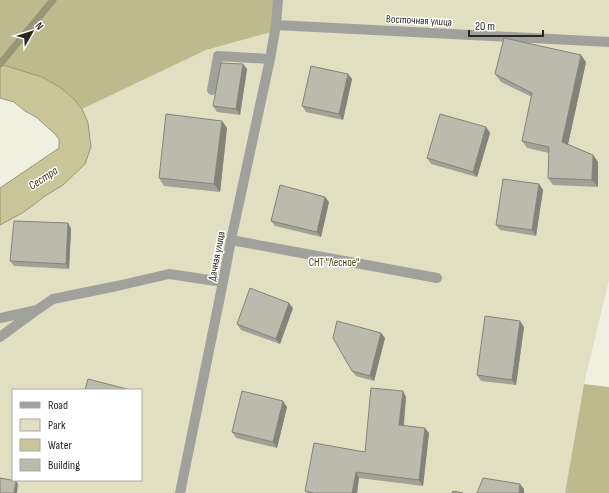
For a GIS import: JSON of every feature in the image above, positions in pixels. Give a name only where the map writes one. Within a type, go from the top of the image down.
[{"type":"street","name":"Дачная улица","points":[[180,493],[224,282],[231,240],[270,59],[276,25],[278,0]]},
{"type":"street","name":"Восточная улица","points":[[276,25],[609,42]]},
{"type":"street","points":[[212,90],[218,56],[270,59]]},
{"type":"street","points":[[231,240],[437,278]]},
{"type":"street","points":[[0,337],[53,299],[169,274],[224,282]]},
{"type":"street","points":[[0,318],[37,310]]},
{"type":"green space","name":"СНТ \"Лесное\"","points":[[278,0],[609,0],[609,280],[584,384],[565,493],[0,493],[0,225],[24,212],[45,196],[63,185],[88,123],[82,109],[206,50],[275,31]]},
{"type":"shaded area","points":[[0,0],[278,0],[275,31],[206,50],[82,109],[73,98],[61,88],[42,77],[0,64]]},
{"type":"shaded area","points":[[584,384],[609,387],[609,493],[565,493]]},
{"type":"water","name":"Сестра","points":[[0,64],[42,77],[61,88],[73,98],[82,109],[88,123],[91,147],[85,164],[63,185],[45,196],[24,212],[0,225],[0,188],[59,148],[59,139],[36,117],[25,111],[14,102],[0,98]]},
{"type":"building","points":[[504,38],[581,55],[562,142],[593,155],[592,180],[548,178],[549,147],[522,141],[532,93],[495,74]]},
{"type":"building","points":[[221,63],[243,64],[236,109],[213,106]]},
{"type":"building","points":[[311,66],[348,74],[339,114],[302,106]]},
{"type":"building","points":[[166,114],[222,121],[214,184],[159,178]]},
{"type":"building","points":[[440,114],[486,127],[473,172],[427,158]]},
{"type":"building","points":[[503,179],[539,184],[532,230],[496,225]]},
{"type":"building","points":[[280,185],[325,197],[317,232],[271,221]]},
{"type":"building","points":[[14,221],[68,223],[66,264],[10,261]]},
{"type":"building","points":[[250,288],[289,303],[276,339],[237,324]]},
{"type":"building","points":[[485,316],[520,321],[512,380],[477,375]]},
{"type":"building","points":[[337,321],[381,333],[370,376],[352,371],[333,338]]},
{"type":"building","points":[[88,379],[127,389],[85,389]]},
{"type":"building","points":[[371,388],[403,391],[399,425],[425,428],[419,480],[356,472],[352,493],[314,493],[305,491],[314,443],[365,452]]},
{"type":"building","points":[[242,391],[283,401],[273,442],[232,432]]},
{"type":"building","points":[[0,478],[16,481],[14,493],[0,493]]},
{"type":"building","points":[[483,478],[520,484],[519,493],[477,493]]},
{"type":"building","points":[[453,491],[463,493],[452,493]]},
{"type":"waterway","points":[[0,64],[53,0]]}]
